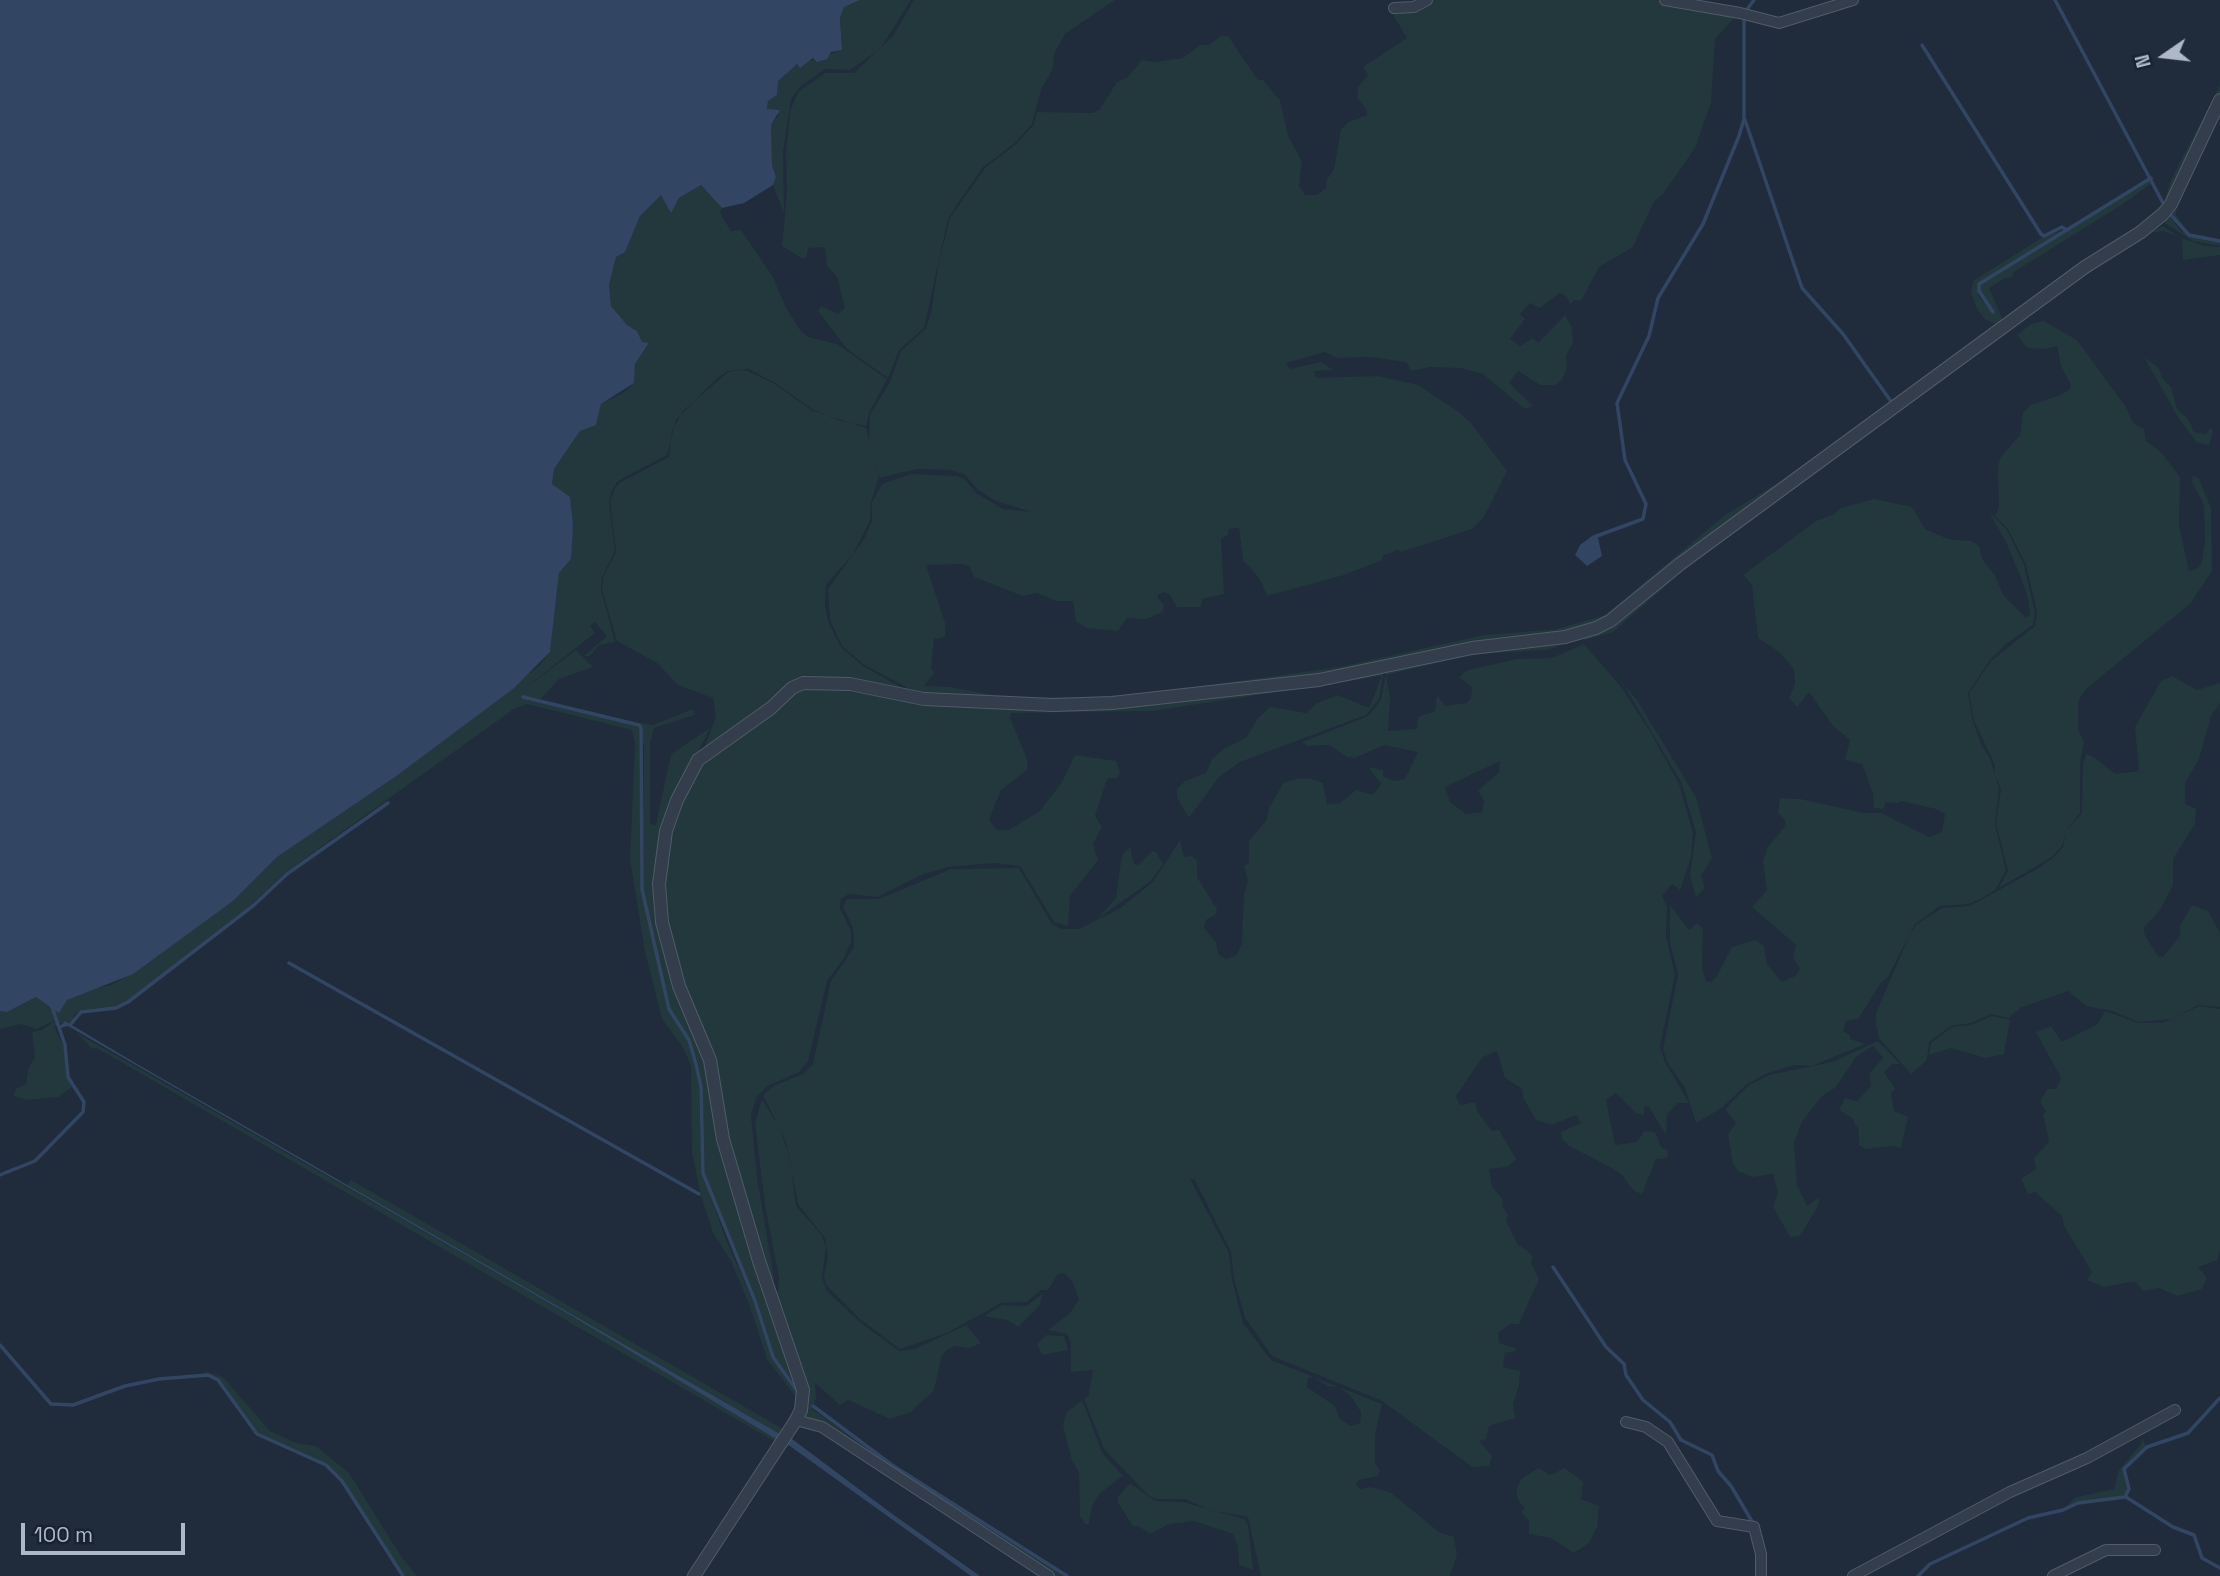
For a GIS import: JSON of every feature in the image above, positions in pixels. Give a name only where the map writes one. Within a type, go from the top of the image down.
[{"type":"street","points":[[1394,8],[1414,7],[1427,0]]},
{"type":"street","points":[[1665,0],[1779,23],[1853,0]]},
{"type":"street","points":[[694,1576],[796,1420],[803,1400],[802,1381],[759,1261],[723,1139],[710,1060],[679,986],[662,922],[659,884],[666,831],[681,790],[698,760],[771,708],[792,688],[803,683],[850,684],[924,699],[1053,705],[1112,703],[1319,680],[1472,648],[1565,637],[1596,628],[1610,621],[1680,564],[2085,267],[2163,214],[2171,204],[2220,100]]},
{"type":"street","points":[[1853,1576],[2010,1492],[2087,1458],[2175,1410]]},
{"type":"street","points":[[796,1420],[822,1427],[1049,1576]]},
{"type":"street","points":[[1626,1422],[1657,1432],[1668,1442],[1717,1521],[1754,1527],[1761,1554],[1761,1576]]},
{"type":"street","points":[[2053,1576],[2106,1550],[2155,1550]]},
{"type":"green space","points":[[860,0],[911,0],[880,49],[850,70],[825,69],[801,86],[791,99],[783,152],[784,213],[773,185],[776,177],[772,165],[771,125],[779,115],[767,109],[768,101],[777,95],[778,81],[789,68],[842,50],[840,18],[844,7]]},
{"type":"green space","points":[[914,0],[1115,0],[1065,34],[1054,54],[1053,68],[1041,90],[1032,124],[1015,143],[983,167],[948,219],[924,328],[899,350],[888,378],[847,349],[818,311],[821,306],[838,314],[845,308],[837,277],[827,266],[825,247],[808,248],[807,256],[803,259],[782,246],[787,194],[786,152],[790,111],[798,92],[825,73],[854,73],[893,36]]},
{"type":"green space","points":[[1432,0],[1656,0],[1736,16],[1715,39],[1711,103],[1695,148],[1663,194],[1653,203],[1633,247],[1599,267],[1581,301],[1575,300],[1570,304],[1566,296],[1560,293],[1540,308],[1530,303],[1520,314],[1525,319],[1510,339],[1520,346],[1533,338],[1538,343],[1565,315],[1572,328],[1573,342],[1566,356],[1567,368],[1562,380],[1555,385],[1540,385],[1518,371],[1509,383],[1533,406],[1525,409],[1483,374],[1461,368],[1430,367],[1411,371],[1406,362],[1370,357],[1337,358],[1325,352],[1286,363],[1290,369],[1320,362],[1334,370],[1314,371],[1316,378],[1378,376],[1418,385],[1459,412],[1470,422],[1507,471],[1484,517],[1472,529],[1401,552],[1398,550],[1382,556],[1382,560],[1344,575],[1267,596],[1259,578],[1243,560],[1239,528],[1229,529],[1228,535],[1221,539],[1224,594],[1202,599],[1201,607],[1177,607],[1170,595],[1163,592],[1157,596],[1164,605],[1163,612],[1146,619],[1127,618],[1118,631],[1087,628],[1076,622],[1073,601],[1057,601],[1037,593],[1023,596],[974,577],[969,566],[963,564],[926,565],[945,623],[945,637],[934,639],[931,668],[934,673],[924,686],[950,687],[1007,698],[919,694],[863,664],[842,646],[830,620],[828,589],[864,539],[872,521],[872,502],[882,484],[911,474],[956,476],[965,479],[976,493],[1003,509],[1032,512],[996,501],[978,490],[965,475],[951,470],[917,469],[880,478],[869,440],[870,414],[889,384],[901,351],[926,328],[950,218],[985,168],[1016,144],[1034,124],[1037,112],[1093,113],[1100,109],[1117,82],[1128,77],[1142,60],[1155,62],[1183,58],[1200,45],[1209,45],[1221,36],[1228,36],[1258,80],[1263,80],[1280,100],[1288,136],[1302,161],[1299,186],[1305,195],[1317,195],[1326,188],[1327,179],[1334,170],[1341,129],[1349,122],[1367,115],[1367,110],[1357,98],[1358,87],[1368,75],[1363,67],[1407,38],[1390,10]]},
{"type":"green space","points":[[2220,85],[2220,96],[2167,206],[2164,202],[2171,180]]},
{"type":"green space","points":[[2150,180],[2152,183],[2123,204],[2014,272],[2012,277],[2005,278],[1989,288],[2003,320],[2073,267],[2131,231],[2162,204],[2165,209],[1629,603],[1587,628],[1332,674],[1091,701],[1015,698],[1131,696],[1339,667],[1484,635],[1557,629],[1605,615],[1725,515],[1798,471],[1995,324],[1985,319],[1977,309],[1971,293],[1973,281],[2043,237],[2064,230],[1978,283],[1978,295],[1993,313],[1979,289],[1981,284]]},
{"type":"green space","points":[[701,185],[722,208],[720,213],[731,231],[741,230],[773,277],[786,308],[800,330],[808,337],[837,344],[887,379],[869,413],[866,426],[841,421],[812,409],[775,383],[749,369],[727,371],[715,380],[676,420],[667,455],[618,481],[612,490],[609,503],[615,551],[602,577],[601,590],[615,642],[599,645],[590,656],[584,656],[607,636],[595,622],[590,626],[595,633],[520,692],[576,650],[593,667],[559,679],[541,699],[524,696],[521,698],[639,726],[641,889],[668,1009],[688,1039],[695,1063],[699,1088],[702,1172],[772,1357],[798,1394],[796,1385],[774,1356],[756,1299],[712,1197],[705,1172],[702,1086],[698,1063],[690,1039],[670,1008],[642,888],[644,745],[640,740],[640,723],[653,725],[693,709],[695,715],[654,728],[650,743],[650,824],[656,825],[671,754],[710,728],[674,800],[664,830],[656,881],[659,923],[674,983],[703,1055],[717,1130],[756,1261],[802,1393],[800,1405],[780,1440],[692,1576],[686,1576],[774,1441],[116,1059],[96,1048],[92,1049],[77,1033],[577,1319],[776,1439],[780,1434],[770,1428],[347,1185],[351,1180],[783,1429],[798,1400],[767,1359],[731,1261],[713,1233],[701,1196],[692,1153],[691,1066],[684,1049],[662,1019],[645,952],[630,859],[635,743],[632,730],[527,704],[514,709],[286,872],[253,903],[128,1000],[115,1007],[81,1010],[75,1014],[71,1024],[65,1021],[54,1027],[64,1047],[67,1078],[72,1087],[58,1097],[28,1100],[13,1096],[16,1089],[26,1084],[28,1070],[35,1057],[32,1032],[42,1030],[56,1020],[37,1029],[21,1024],[0,1029],[0,1011],[7,1012],[36,997],[59,1012],[67,1000],[87,990],[111,985],[133,973],[233,901],[277,857],[395,777],[539,666],[550,652],[559,573],[571,559],[570,497],[552,484],[554,469],[580,431],[596,425],[601,404],[623,393],[634,383],[635,364],[649,344],[642,342],[637,331],[627,325],[611,306],[609,285],[616,257],[625,252],[640,216],[661,194],[671,212],[679,198]]},
{"type":"green space","points":[[2177,202],[2176,215],[2189,233],[2171,213],[2169,216],[2181,231],[2193,237],[2220,242],[2220,246],[2193,241],[2163,222]]},
{"type":"green space","points":[[2163,226],[2179,237],[2163,231],[2151,233],[2080,277],[1691,564],[1613,632],[1585,640],[1580,636],[1683,565],[2088,268]]},
{"type":"green space","points":[[2182,238],[2205,246],[2220,247],[2220,255],[2183,260]]},
{"type":"green space","points":[[2044,321],[2077,340],[2126,407],[2133,423],[2144,429],[2146,441],[2161,452],[2180,477],[2179,525],[2189,571],[2197,569],[2202,562],[2205,541],[2204,505],[2192,482],[2193,475],[2199,479],[2211,508],[2212,571],[2190,604],[2087,688],[2078,701],[2078,730],[2084,742],[2080,764],[2080,813],[2066,831],[2082,813],[2083,764],[2086,754],[2115,774],[2139,771],[2135,727],[2161,681],[2172,676],[2197,690],[2220,683],[2220,703],[2211,716],[2199,759],[2185,783],[2185,804],[2196,809],[2195,824],[2173,859],[2173,885],[2160,910],[2144,928],[2145,936],[2158,956],[2163,957],[2180,936],[2180,926],[2192,905],[2208,911],[2220,933],[2220,1007],[2198,1005],[2172,1019],[2139,1022],[2112,1011],[2086,1006],[2068,991],[2020,1008],[2009,1018],[1991,1014],[1971,1023],[1951,1026],[1929,1042],[1927,1060],[1911,1074],[1879,1038],[1876,1024],[1876,1013],[1910,934],[1917,924],[1942,908],[1970,906],[2037,869],[2053,858],[2063,847],[2066,833],[2062,846],[2052,857],[1999,888],[2008,871],[1996,824],[2001,789],[1994,773],[1995,765],[1974,721],[1969,693],[1991,661],[2035,626],[2037,612],[2026,565],[2008,529],[1995,516],[1999,507],[2000,458],[2020,435],[2023,412],[2031,405],[2069,390],[2071,385],[2061,366],[2057,346],[2045,349],[2027,348],[2017,335],[2031,324]]},
{"type":"green space","points":[[2144,357],[2159,368],[2162,378],[2171,387],[2177,409],[2188,419],[2194,432],[2206,434],[2211,427],[2213,432],[2209,445],[2197,443],[2178,417]]},
{"type":"green space","points":[[748,371],[775,384],[811,410],[866,428],[879,476],[871,503],[870,521],[853,554],[826,585],[825,606],[829,624],[841,647],[863,666],[915,695],[816,678],[768,706],[703,752],[716,716],[713,698],[678,685],[657,663],[617,641],[602,590],[603,577],[616,552],[610,502],[619,483],[669,457],[672,431],[683,411],[728,372]]},
{"type":"green space","points":[[1874,499],[1912,507],[1925,529],[1948,539],[1971,541],[1979,546],[1982,559],[1994,574],[2004,596],[2026,618],[2030,615],[2028,598],[2006,542],[1989,512],[2007,530],[2024,565],[2035,613],[2033,625],[2006,644],[1989,661],[1968,693],[1973,722],[1982,746],[1990,758],[1999,789],[1995,824],[2006,871],[1995,890],[1982,898],[1969,904],[1940,906],[1915,924],[1888,977],[1880,984],[1859,1018],[1846,1021],[1843,1031],[1850,1035],[1850,1039],[1865,1044],[1812,1066],[1794,1065],[1768,1073],[1747,1084],[1722,1108],[1696,1123],[1685,1088],[1667,1062],[1663,1049],[1678,974],[1670,944],[1670,905],[1689,930],[1698,923],[1703,929],[1702,967],[1706,981],[1711,982],[1717,976],[1732,947],[1755,940],[1764,946],[1767,964],[1782,982],[1795,976],[1800,969],[1793,958],[1796,945],[1752,907],[1767,890],[1763,861],[1768,847],[1785,826],[1785,820],[1778,813],[1780,798],[1800,799],[1864,813],[1881,813],[1929,837],[1942,832],[1945,814],[1936,809],[1901,801],[1886,802],[1883,809],[1874,808],[1873,793],[1862,764],[1845,760],[1850,740],[1833,726],[1809,692],[1797,707],[1789,698],[1795,684],[1794,669],[1778,651],[1758,638],[1752,585],[1743,575],[1816,521],[1841,508]]},
{"type":"green space","points":[[1577,637],[1579,639],[1547,650],[1475,654],[1386,675],[1390,697],[1388,731],[1417,729],[1418,717],[1435,711],[1437,695],[1445,706],[1466,703],[1471,698],[1472,687],[1459,677],[1468,670],[1517,659],[1552,658],[1584,644],[1622,688],[1679,784],[1693,833],[1691,858],[1680,890],[1672,884],[1662,896],[1667,906],[1666,936],[1675,975],[1660,1046],[1665,1062],[1689,1103],[1678,1103],[1667,1114],[1666,1135],[1649,1107],[1644,1106],[1644,1115],[1636,1113],[1616,1093],[1606,1100],[1615,1145],[1637,1142],[1644,1131],[1655,1132],[1661,1147],[1668,1151],[1667,1158],[1656,1159],[1642,1194],[1634,1191],[1622,1175],[1569,1146],[1562,1139],[1561,1132],[1581,1123],[1576,1115],[1552,1125],[1536,1120],[1523,1098],[1522,1089],[1505,1078],[1497,1051],[1483,1057],[1456,1096],[1460,1105],[1475,1102],[1477,1111],[1492,1131],[1499,1130],[1516,1159],[1507,1167],[1489,1169],[1492,1187],[1502,1198],[1503,1208],[1508,1214],[1506,1221],[1518,1245],[1527,1250],[1533,1258],[1531,1263],[1539,1279],[1519,1324],[1510,1324],[1498,1333],[1499,1343],[1515,1348],[1516,1351],[1505,1353],[1503,1367],[1520,1371],[1513,1404],[1515,1418],[1489,1426],[1486,1439],[1479,1441],[1492,1456],[1489,1466],[1472,1467],[1382,1401],[1272,1356],[1245,1318],[1234,1279],[1231,1252],[1195,1180],[1190,1179],[1229,1253],[1232,1279],[1243,1323],[1271,1360],[1382,1404],[1375,1435],[1375,1464],[1380,1470],[1378,1476],[1358,1480],[1356,1484],[1360,1489],[1370,1487],[1390,1492],[1439,1532],[1454,1537],[1457,1555],[1450,1576],[1261,1576],[1248,1517],[1210,1510],[1185,1499],[1156,1499],[1149,1496],[1104,1449],[1084,1399],[1088,1397],[1093,1370],[1071,1372],[1071,1343],[1067,1334],[1048,1330],[1070,1313],[1079,1299],[1072,1281],[1064,1273],[1058,1274],[1048,1290],[1041,1290],[1027,1302],[1001,1303],[947,1333],[900,1349],[861,1320],[826,1285],[824,1276],[828,1257],[825,1238],[798,1204],[786,1142],[763,1095],[775,1085],[803,1074],[813,1064],[831,981],[854,947],[853,928],[843,907],[847,899],[879,899],[951,869],[1019,868],[1052,924],[1062,929],[1079,929],[1119,909],[1153,882],[1180,840],[1184,857],[1192,856],[1197,861],[1197,877],[1217,909],[1215,915],[1206,920],[1204,928],[1216,942],[1218,954],[1226,959],[1236,956],[1242,943],[1244,894],[1248,881],[1244,866],[1249,863],[1249,841],[1266,821],[1269,808],[1283,783],[1300,778],[1312,779],[1323,783],[1327,804],[1340,803],[1356,790],[1373,795],[1381,784],[1368,767],[1383,770],[1383,776],[1394,781],[1405,779],[1418,752],[1384,745],[1355,758],[1347,757],[1329,745],[1307,746],[1302,742],[1368,716],[1381,700],[1387,669],[1472,650]],"holes":[[[1500,761],[1499,772],[1478,791],[1484,801],[1482,812],[1466,814],[1450,802],[1445,787]],[[1313,1377],[1328,1386],[1339,1387],[1350,1395],[1361,1412],[1360,1423],[1351,1426],[1340,1419],[1335,1406],[1307,1387],[1308,1378]]]},
{"type":"green space","points":[[1595,651],[1637,700],[1696,797],[1712,858],[1701,876],[1705,888],[1696,897],[1690,875],[1696,832],[1681,782],[1625,687]]},
{"type":"green space","points":[[1384,670],[1379,699],[1366,715],[1240,762],[1219,777],[1189,818],[1177,798],[1177,789],[1185,781],[1206,773],[1212,759],[1225,748],[1246,738],[1258,718],[1270,707],[1306,713],[1317,703],[1338,695],[1369,708],[1382,676],[1153,711],[1011,713],[1010,718],[1027,759],[1028,769],[1001,790],[989,820],[997,830],[1009,830],[1040,811],[1062,782],[1075,755],[1116,761],[1120,773],[1117,778],[1108,778],[1095,816],[1102,827],[1093,844],[1098,860],[1070,896],[1068,926],[1054,922],[1020,866],[994,863],[948,867],[921,875],[877,897],[849,894],[841,899],[840,908],[851,931],[851,942],[844,958],[827,981],[808,1061],[799,1072],[766,1087],[756,1098],[751,1115],[757,1178],[774,1277],[773,1291],[670,941],[663,893],[671,827],[689,782],[708,757],[798,690],[816,685],[1038,709]]},
{"type":"green space","points":[[1130,847],[1134,864],[1138,865],[1152,851],[1156,852],[1163,864],[1151,881],[1096,920],[1116,898],[1122,855]]},
{"type":"green space","points":[[2199,1006],[2220,1009],[2220,1249],[2217,1260],[2198,1267],[2207,1278],[2202,1289],[2177,1296],[2159,1288],[2143,1291],[2136,1283],[2130,1282],[2104,1287],[2087,1280],[2092,1272],[2064,1226],[2062,1216],[2035,1192],[2028,1194],[2021,1179],[2036,1169],[2034,1158],[2049,1142],[2043,1114],[2046,1111],[2040,1102],[2047,1089],[2056,1089],[2061,1078],[2036,1032],[2051,1026],[2062,1042],[2098,1024],[2105,1011],[2139,1023],[2163,1023]]},
{"type":"green space","points":[[1992,1016],[2010,1020],[2004,1054],[1986,1058],[1951,1048],[1929,1055],[1931,1043],[1952,1027],[1971,1025]]},
{"type":"green space","points":[[1878,1041],[1900,1064],[1892,1064],[1884,1072],[1895,1089],[1891,1093],[1894,1111],[1908,1117],[1901,1148],[1893,1146],[1865,1149],[1859,1145],[1859,1130],[1852,1118],[1839,1110],[1845,1098],[1857,1101],[1871,1086],[1869,1074],[1883,1058],[1873,1046],[1856,1057],[1836,1087],[1821,1097],[1802,1122],[1794,1143],[1797,1185],[1807,1206],[1820,1197],[1818,1206],[1800,1236],[1790,1237],[1773,1207],[1778,1193],[1773,1174],[1753,1177],[1738,1171],[1733,1164],[1728,1134],[1736,1123],[1725,1109],[1749,1085],[1769,1075],[1832,1062]]},
{"type":"green space","points":[[762,1099],[780,1129],[790,1159],[796,1206],[821,1234],[826,1247],[822,1278],[827,1291],[861,1323],[899,1351],[915,1349],[966,1325],[981,1343],[969,1348],[956,1346],[948,1349],[942,1355],[934,1390],[911,1412],[890,1419],[848,1400],[840,1405],[815,1383],[816,1399],[812,1409],[891,1466],[1064,1576],[1055,1576],[800,1419],[805,1381],[777,1301],[779,1278],[765,1205],[755,1123]]},
{"type":"green space","points":[[1043,1293],[1039,1306],[1018,1327],[1007,1320],[984,1316],[1002,1305],[1027,1306]]},
{"type":"green space","points":[[1046,1335],[1064,1336],[1068,1350],[1042,1355],[1037,1344]]},
{"type":"green space","points":[[203,1373],[223,1377],[270,1431],[296,1443],[316,1446],[349,1473],[401,1556],[417,1576],[405,1576],[399,1570],[340,1477],[316,1459],[258,1433],[223,1384]]},
{"type":"green space","points":[[1082,1400],[1103,1454],[1123,1476],[1100,1493],[1092,1506],[1089,1524],[1085,1524],[1080,1516],[1079,1472],[1072,1461],[1063,1426],[1066,1413]]},
{"type":"green space","points":[[2142,1437],[2146,1447],[2123,1469],[2127,1493],[2117,1499],[2078,1502],[2062,1510],[2076,1497],[2114,1489],[2119,1470],[2141,1444]]},
{"type":"green space","points":[[1539,1468],[1550,1475],[1565,1468],[1583,1482],[1581,1499],[1599,1506],[1597,1527],[1589,1543],[1574,1553],[1551,1538],[1529,1534],[1529,1521],[1521,1512],[1525,1509],[1518,1500],[1516,1490],[1522,1478]]},
{"type":"green space","points":[[1130,1483],[1155,1501],[1183,1502],[1244,1519],[1248,1525],[1253,1570],[1239,1565],[1238,1546],[1233,1534],[1194,1521],[1169,1524],[1150,1534],[1138,1526],[1133,1526],[1118,1503],[1118,1497]]},
{"type":"water","points":[[0,0],[860,0],[844,7],[840,18],[842,50],[831,52],[827,59],[817,62],[813,58],[800,68],[797,64],[778,81],[777,95],[768,101],[767,109],[780,110],[771,125],[772,165],[776,177],[773,185],[744,203],[722,208],[701,185],[679,198],[671,213],[661,195],[640,216],[625,252],[616,257],[609,285],[611,306],[627,325],[637,331],[642,342],[649,343],[635,364],[634,383],[601,404],[596,425],[580,431],[554,469],[552,484],[570,497],[573,525],[571,559],[559,573],[550,652],[514,688],[395,777],[277,857],[233,901],[133,974],[67,1000],[59,1013],[36,997],[7,1012],[0,1011]]},
{"type":"water","points":[[1592,536],[1598,538],[1602,556],[1587,566],[1575,555],[1580,545]]},
{"type":"water","points":[[65,1021],[780,1434],[776,1439],[577,1319],[68,1026],[57,1029]]},
{"type":"water","points":[[792,1439],[980,1576],[971,1576],[787,1444]]},
{"type":"waterway","points":[[1748,8],[1754,0]]},
{"type":"waterway","points":[[2055,0],[2163,203]]},
{"type":"waterway","points":[[1594,537],[1643,519],[1646,504],[1625,460],[1617,403],[1649,336],[1658,298],[1703,224],[1739,136],[1744,119],[1744,18]]},
{"type":"waterway","points":[[1922,45],[2041,234],[2044,236],[2062,227],[2067,230]]},
{"type":"waterway","points":[[1745,120],[1802,288],[1843,334],[1890,400]]},
{"type":"waterway","points":[[1993,312],[1979,291],[1979,284],[2151,178]]},
{"type":"waterway","points":[[2169,213],[2189,235],[2220,241]]},
{"type":"waterway","points":[[523,697],[639,725],[641,728],[642,889],[669,1009],[689,1040],[701,1087],[703,1173],[755,1301],[773,1357],[798,1392]]},
{"type":"waterway","points":[[71,1024],[81,1012],[116,1008],[128,1002],[254,905],[287,874],[388,803]]},
{"type":"waterway","points":[[289,963],[699,1194]]},
{"type":"waterway","points":[[0,1175],[35,1161],[83,1112],[84,1102],[68,1077],[65,1045],[51,1004]]},
{"type":"waterway","points":[[1553,1267],[1606,1347],[1624,1364],[1626,1375],[1643,1400],[1670,1422],[1681,1440],[1712,1455],[1718,1471],[1731,1486],[1753,1523]]},
{"type":"waterway","points":[[0,1345],[51,1404],[73,1405],[125,1386],[159,1379],[208,1375],[218,1380],[257,1434],[326,1465],[342,1481],[403,1576]]},
{"type":"waterway","points":[[1918,1576],[1930,1564],[2028,1518],[2063,1510],[2078,1503],[2125,1497],[2129,1489],[2124,1469],[2147,1447],[2188,1433],[2220,1398]]},
{"type":"waterway","points":[[813,1406],[892,1465],[1067,1576]]},
{"type":"waterway","points":[[2126,1497],[2173,1527],[2194,1535],[2202,1558],[2220,1568]]}]
